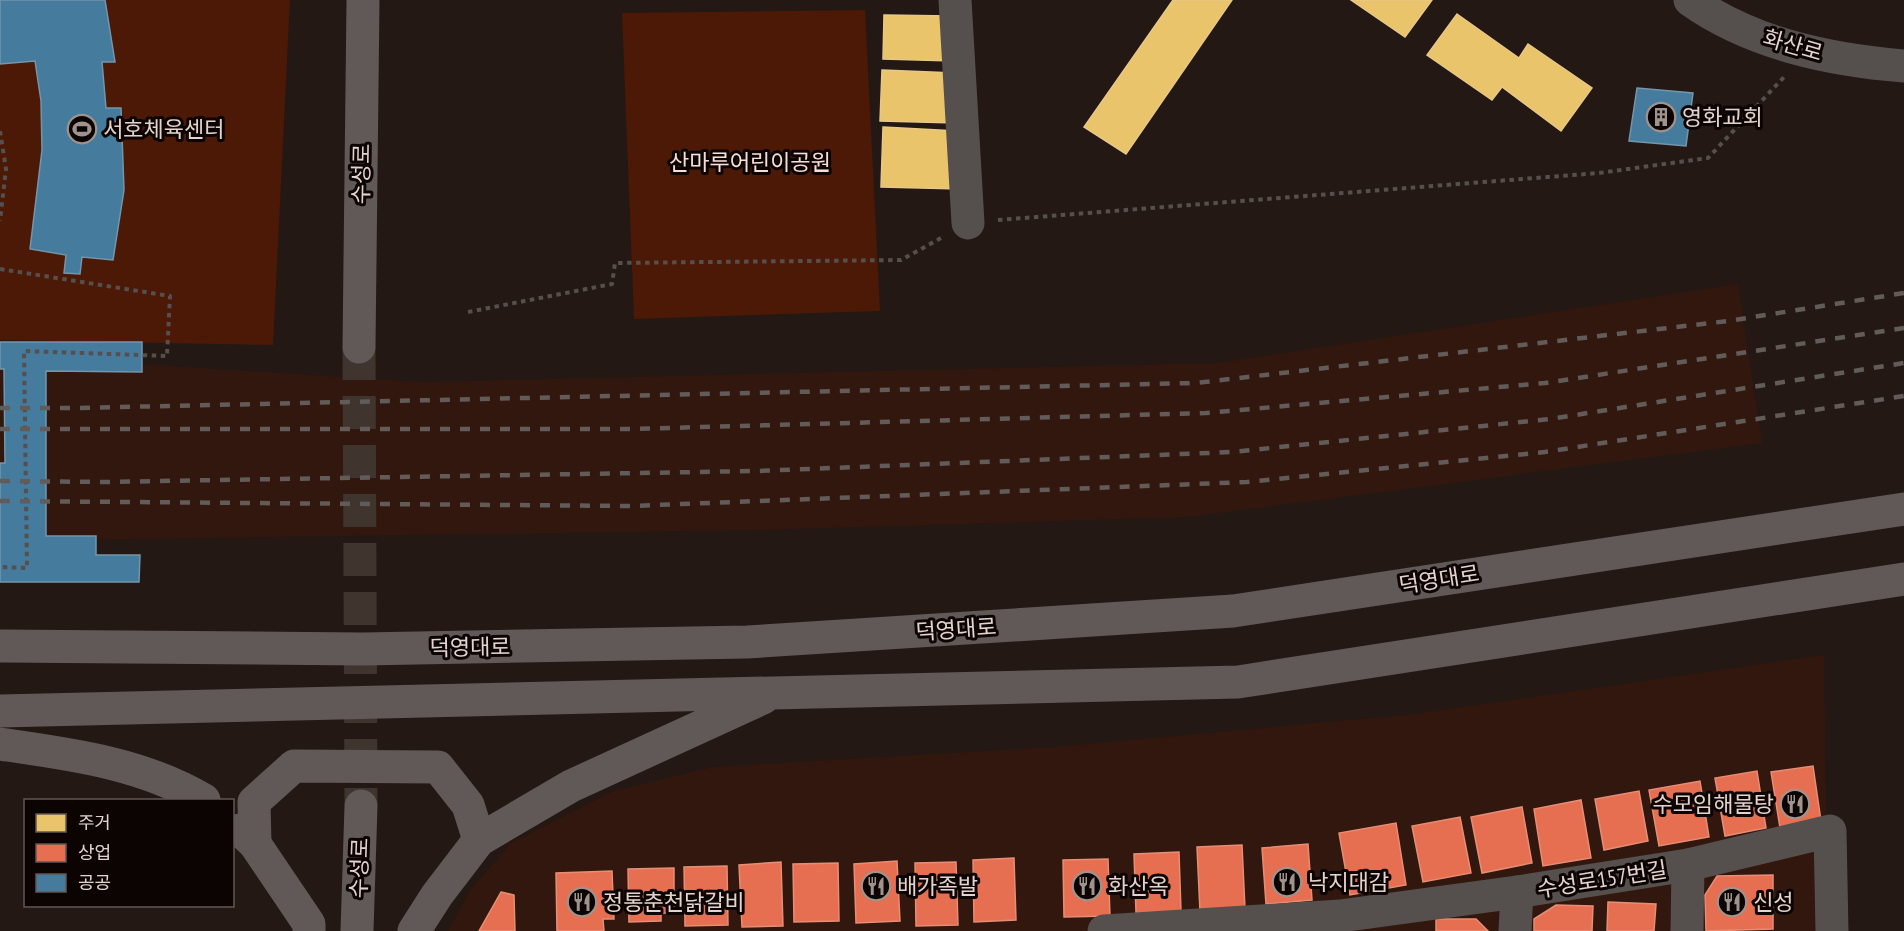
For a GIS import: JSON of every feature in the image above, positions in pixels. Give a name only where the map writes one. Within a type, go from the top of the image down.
[{"type":"main road","name":"수성로","points":[[359,347],[363,0]]},
{"type":"main road","name":"덕영대로","points":[[0,646],[363,649],[747,642],[1233,611],[1904,509]]},
{"type":"main road","points":[[0,711],[1238,682],[1904,579]]},
{"type":"main road","points":[[414,931],[436,895],[479,840],[571,786],[774,693]]},
{"type":"main road","points":[[0,744],[97,758],[178,784],[201,799]]},
{"type":"main road","points":[[309,931],[309,924],[244,834],[254,802],[294,766],[438,767],[468,805],[479,840]]},
{"type":"main road","name":"수성로","points":[[357,931],[361,806]]},
{"type":"street","points":[[955,0],[968,223]]},
{"type":"street","name":"화산로","points":[[1690,0],[1707,11],[1755,34],[1809,52],[1859,63],[1904,66]]},
{"type":"street","name":"수성로157번길","points":[[1104,931],[1340,923],[1688,865],[1830,831],[1832,931]]},
{"type":"street","name":"수성로157번길","points":[[1687,931],[1688,865]]},
{"type":"street","name":"수성로157번길","points":[[1515,931],[1517,892]]},
{"type":"path","points":[[468,312],[612,284],[615,263],[901,260],[968,223],[1599,173],[1708,158],[1809,52]]},
{"type":"path","points":[[0,131],[6,169],[0,220]]},
{"type":"path","points":[[0,269],[170,296],[167,356],[24,351],[27,568],[0,567]]},
{"type":"shaded area","points":[[1738,284],[1762,443],[1188,517],[758,530],[0,541],[0,355],[421,382],[1218,363]]},
{"type":"shaded area","points":[[1824,655],[1828,931],[448,931],[469,892],[511,843],[614,791],[713,767],[1054,747],[1416,714]]},
{"type":"green space","points":[[0,0],[290,0],[273,345],[0,340]]},
{"type":"green space","name":"산마루어린이공원","points":[[865,10],[880,311],[634,319],[622,13]]},
{"type":"building: 주거","points":[[1173,0],[1232,0],[1126,154],[1084,127]]},
{"type":"building: 주거","points":[[1351,0],[1432,0],[1405,37]]},
{"type":"building: 주거","points":[[1457,14],[1519,58],[1528,44],[1592,88],[1561,131],[1502,87],[1492,100],[1427,55]]},
{"type":"building: 주거","points":[[884,15],[952,16],[952,61],[883,59]]},
{"type":"building: 주거","points":[[882,70],[955,73],[955,123],[880,121]]},
{"type":"building: 주거","points":[[883,127],[957,131],[959,189],[881,187]]},
{"type":"building: 상업","points":[[1813,766],[1821,821],[1780,828],[1771,772]]},
{"type":"building: 상업","points":[[1757,771],[1766,828],[1725,836],[1715,778]]},
{"type":"building: 상업","points":[[1700,781],[1709,837],[1659,846],[1649,790]]},
{"type":"building: 상업","points":[[1639,791],[1648,841],[1604,850],[1595,799]]},
{"type":"building: 상업","points":[[1581,800],[1591,858],[1543,866],[1534,809]]},
{"type":"building: 상업","points":[[1522,807],[1532,863],[1482,873],[1471,817]]},
{"type":"building: 상업","points":[[1460,817],[1471,873],[1423,882],[1412,826]]},
{"type":"building: 상업","points":[[1396,823],[1406,885],[1350,895],[1339,833]]},
{"type":"building: 상업","points":[[1308,844],[1312,900],[1266,904],[1262,848]]},
{"type":"building: 상업","points":[[1242,845],[1245,909],[1200,912],[1197,847]]},
{"type":"building: 상업","points":[[1179,852],[1181,911],[1136,913],[1134,854]]},
{"type":"building: 상업","points":[[1014,858],[1016,920],[974,922],[973,860]]},
{"type":"building: 상업","points":[[1108,859],[1110,916],[1064,917],[1063,860]]},
{"type":"building: 상업","points":[[897,861],[900,921],[856,923],[854,864]]},
{"type":"building: 상업","points":[[781,862],[783,926],[742,927],[739,865]]},
{"type":"building: 상업","points":[[956,862],[958,925],[916,926],[915,863]]},
{"type":"building: 상업","points":[[838,863],[839,921],[794,922],[793,864]]},
{"type":"building: 상업","points":[[727,866],[728,925],[685,926],[684,867]]},
{"type":"building: 상업","points":[[674,868],[674,913],[661,913],[661,921],[629,922],[628,869]]},
{"type":"building: 상업","points":[[612,871],[614,919],[603,919],[604,931],[557,931],[556,873]]},
{"type":"building: 상업","points":[[1773,875],[1773,929],[1706,931],[1705,895],[1717,876]]},
{"type":"building: 상업","points":[[501,892],[514,895],[515,931],[479,931]]},
{"type":"building: 상업","points":[[1608,902],[1656,904],[1654,931],[1607,931]]},
{"type":"building: 상업","points":[[1556,905],[1593,906],[1592,931],[1534,931],[1534,919]]},
{"type":"building: 상업","points":[[1436,919],[1476,919],[1488,931],[1436,931]]},
{"type":"building: 공공","name":"서호체육센터","points":[[0,0],[105,0],[115,62],[102,62],[106,108],[121,108],[124,190],[113,260],[82,257],[80,274],[64,273],[66,255],[30,249],[42,150],[41,101],[35,61],[0,64]]},
{"type":"building: 공공","name":"영화교회","points":[[1637,88],[1693,93],[1686,146],[1629,141]]},
{"type":"building: 공공","points":[[0,342],[142,342],[142,372],[46,371],[46,536],[96,536],[96,555],[140,555],[139,582],[0,582],[0,463],[5,463],[4,369],[0,369]]},
{"type":"tunnel","points":[[359,347],[361,806]]},
{"type":"railway","points":[[0,408],[1196,383],[1728,321],[1904,293]]},
{"type":"railway","points":[[0,429],[631,429],[1206,413],[1545,383],[1904,328]]},
{"type":"railway","points":[[0,481],[103,482],[757,471],[1232,452],[1550,419],[1904,363]]},
{"type":"railway","points":[[0,501],[631,506],[1247,482],[1545,452],[1904,396]]},
{"type":"place","name":"영화교회","points":[[1661,117]]},
{"type":"place","name":"서호체육센터","points":[[82,129]]},
{"type":"place","name":"수모임해물탕","points":[[1795,804]]},
{"type":"place","name":"낙지대감","points":[[1287,882]]},
{"type":"place","name":"배가족발","points":[[876,886]]},
{"type":"place","name":"화산옥","points":[[1087,886]]},
{"type":"place","name":"정통춘천닭갈비","points":[[582,902]]},
{"type":"place","name":"신성","points":[[1732,902]]}]
